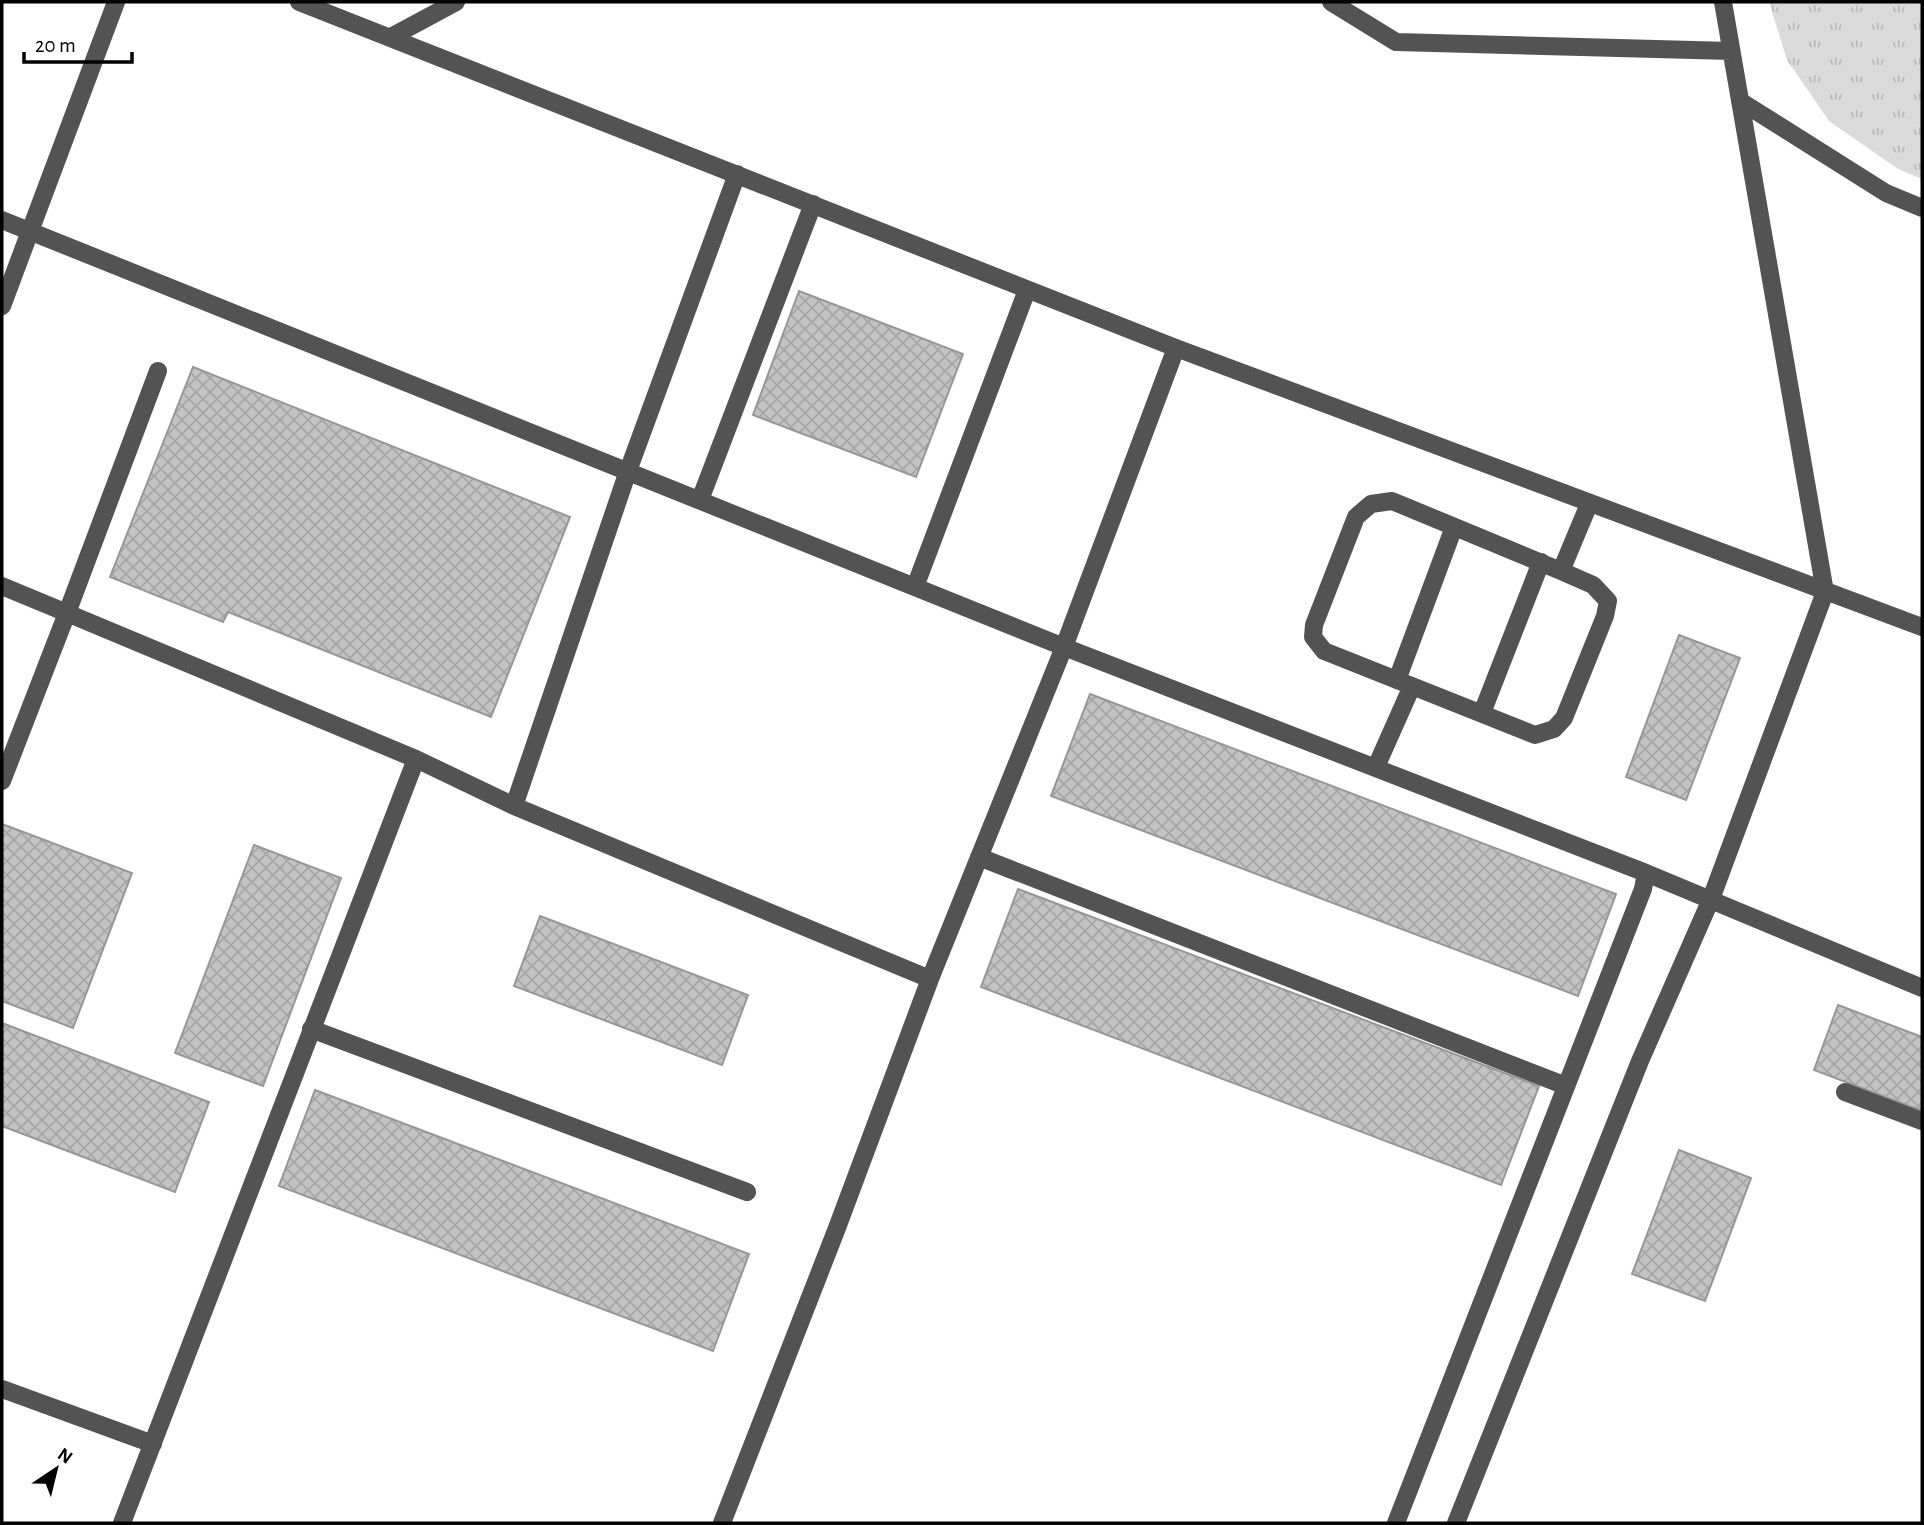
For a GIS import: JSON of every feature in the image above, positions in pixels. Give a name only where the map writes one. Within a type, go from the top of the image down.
[{"type":"lane","points":[[2,306],[116,2]]},
{"type":"lane","points":[[299,2],[1176,348],[1922,627]]},
{"type":"lane","points":[[391,37],[456,2]]},
{"type":"lane","points":[[1331,2],[1396,42],[1731,51]]},
{"type":"lane","points":[[1456,1523],[1640,1061],[1711,900],[1825,592],[1723,2]]},
{"type":"lane","points":[[1740,101],[1886,193],[1922,208]]},
{"type":"lane","points":[[514,806],[628,471],[737,174]]},
{"type":"lane","points":[[700,500],[813,204]]},
{"type":"lane","points":[[2,219],[1064,647],[1646,873],[1922,988]]},
{"type":"lane","points":[[915,587],[1027,290]]},
{"type":"lane","points":[[722,1523],[930,979],[1064,647],[1176,348]]},
{"type":"lane","points":[[2,781],[158,371]]},
{"type":"lane","points":[[1392,501],[1561,570],[1593,585],[1608,601],[1605,616],[1564,718],[1554,729],[1535,734],[1324,651],[1313,637],[1318,613],[1356,517],[1371,504],[1392,501]]},
{"type":"lane","points":[[1561,570],[1589,504]]},
{"type":"lane","points":[[1376,767],[1454,527]]},
{"type":"lane","points":[[1482,713],[1541,562]]},
{"type":"lane","points":[[2,586],[416,759],[514,806],[930,979]]},
{"type":"lane","points":[[122,1523],[416,759]]},
{"type":"lane","points":[[979,857],[1566,1086]]},
{"type":"lane","points":[[1396,1523],[1643,889],[1646,873]]},
{"type":"lane","points":[[312,1029],[747,1192]]},
{"type":"lane","points":[[1845,1092],[1922,1122]]},
{"type":"lane","points":[[2,1389],[153,1444]]},
{"type":"green space","points":[[1769,2],[1922,2],[1922,179],[1898,169],[1829,121],[1787,60]]},
{"type":"building","points":[[799,291],[963,354],[916,477],[753,415]]},
{"type":"building","points":[[193,367],[570,517],[491,717],[228,612],[223,622],[110,577]]},
{"type":"building","points":[[1679,635],[1740,658],[1686,800],[1626,777]]},
{"type":"building","points":[[1090,694],[1616,894],[1578,996],[1051,796]]},
{"type":"building","points":[[2,824],[132,873],[73,1028],[2,1001]]},
{"type":"building","points":[[254,845],[341,878],[263,1086],[175,1053]]},
{"type":"building","points":[[1018,889],[1539,1086],[1501,1185],[981,987]]},
{"type":"building","points":[[540,916],[748,995],[722,1065],[514,986]]},
{"type":"building","points":[[1838,1005],[1922,1037],[1922,1111],[1814,1070]]},
{"type":"building","points":[[2,1023],[209,1102],[175,1192],[2,1126]]},
{"type":"building","points":[[315,1090],[749,1254],[713,1351],[279,1186]]},
{"type":"building","points":[[1679,1150],[1751,1178],[1705,1301],[1632,1274]]}]
